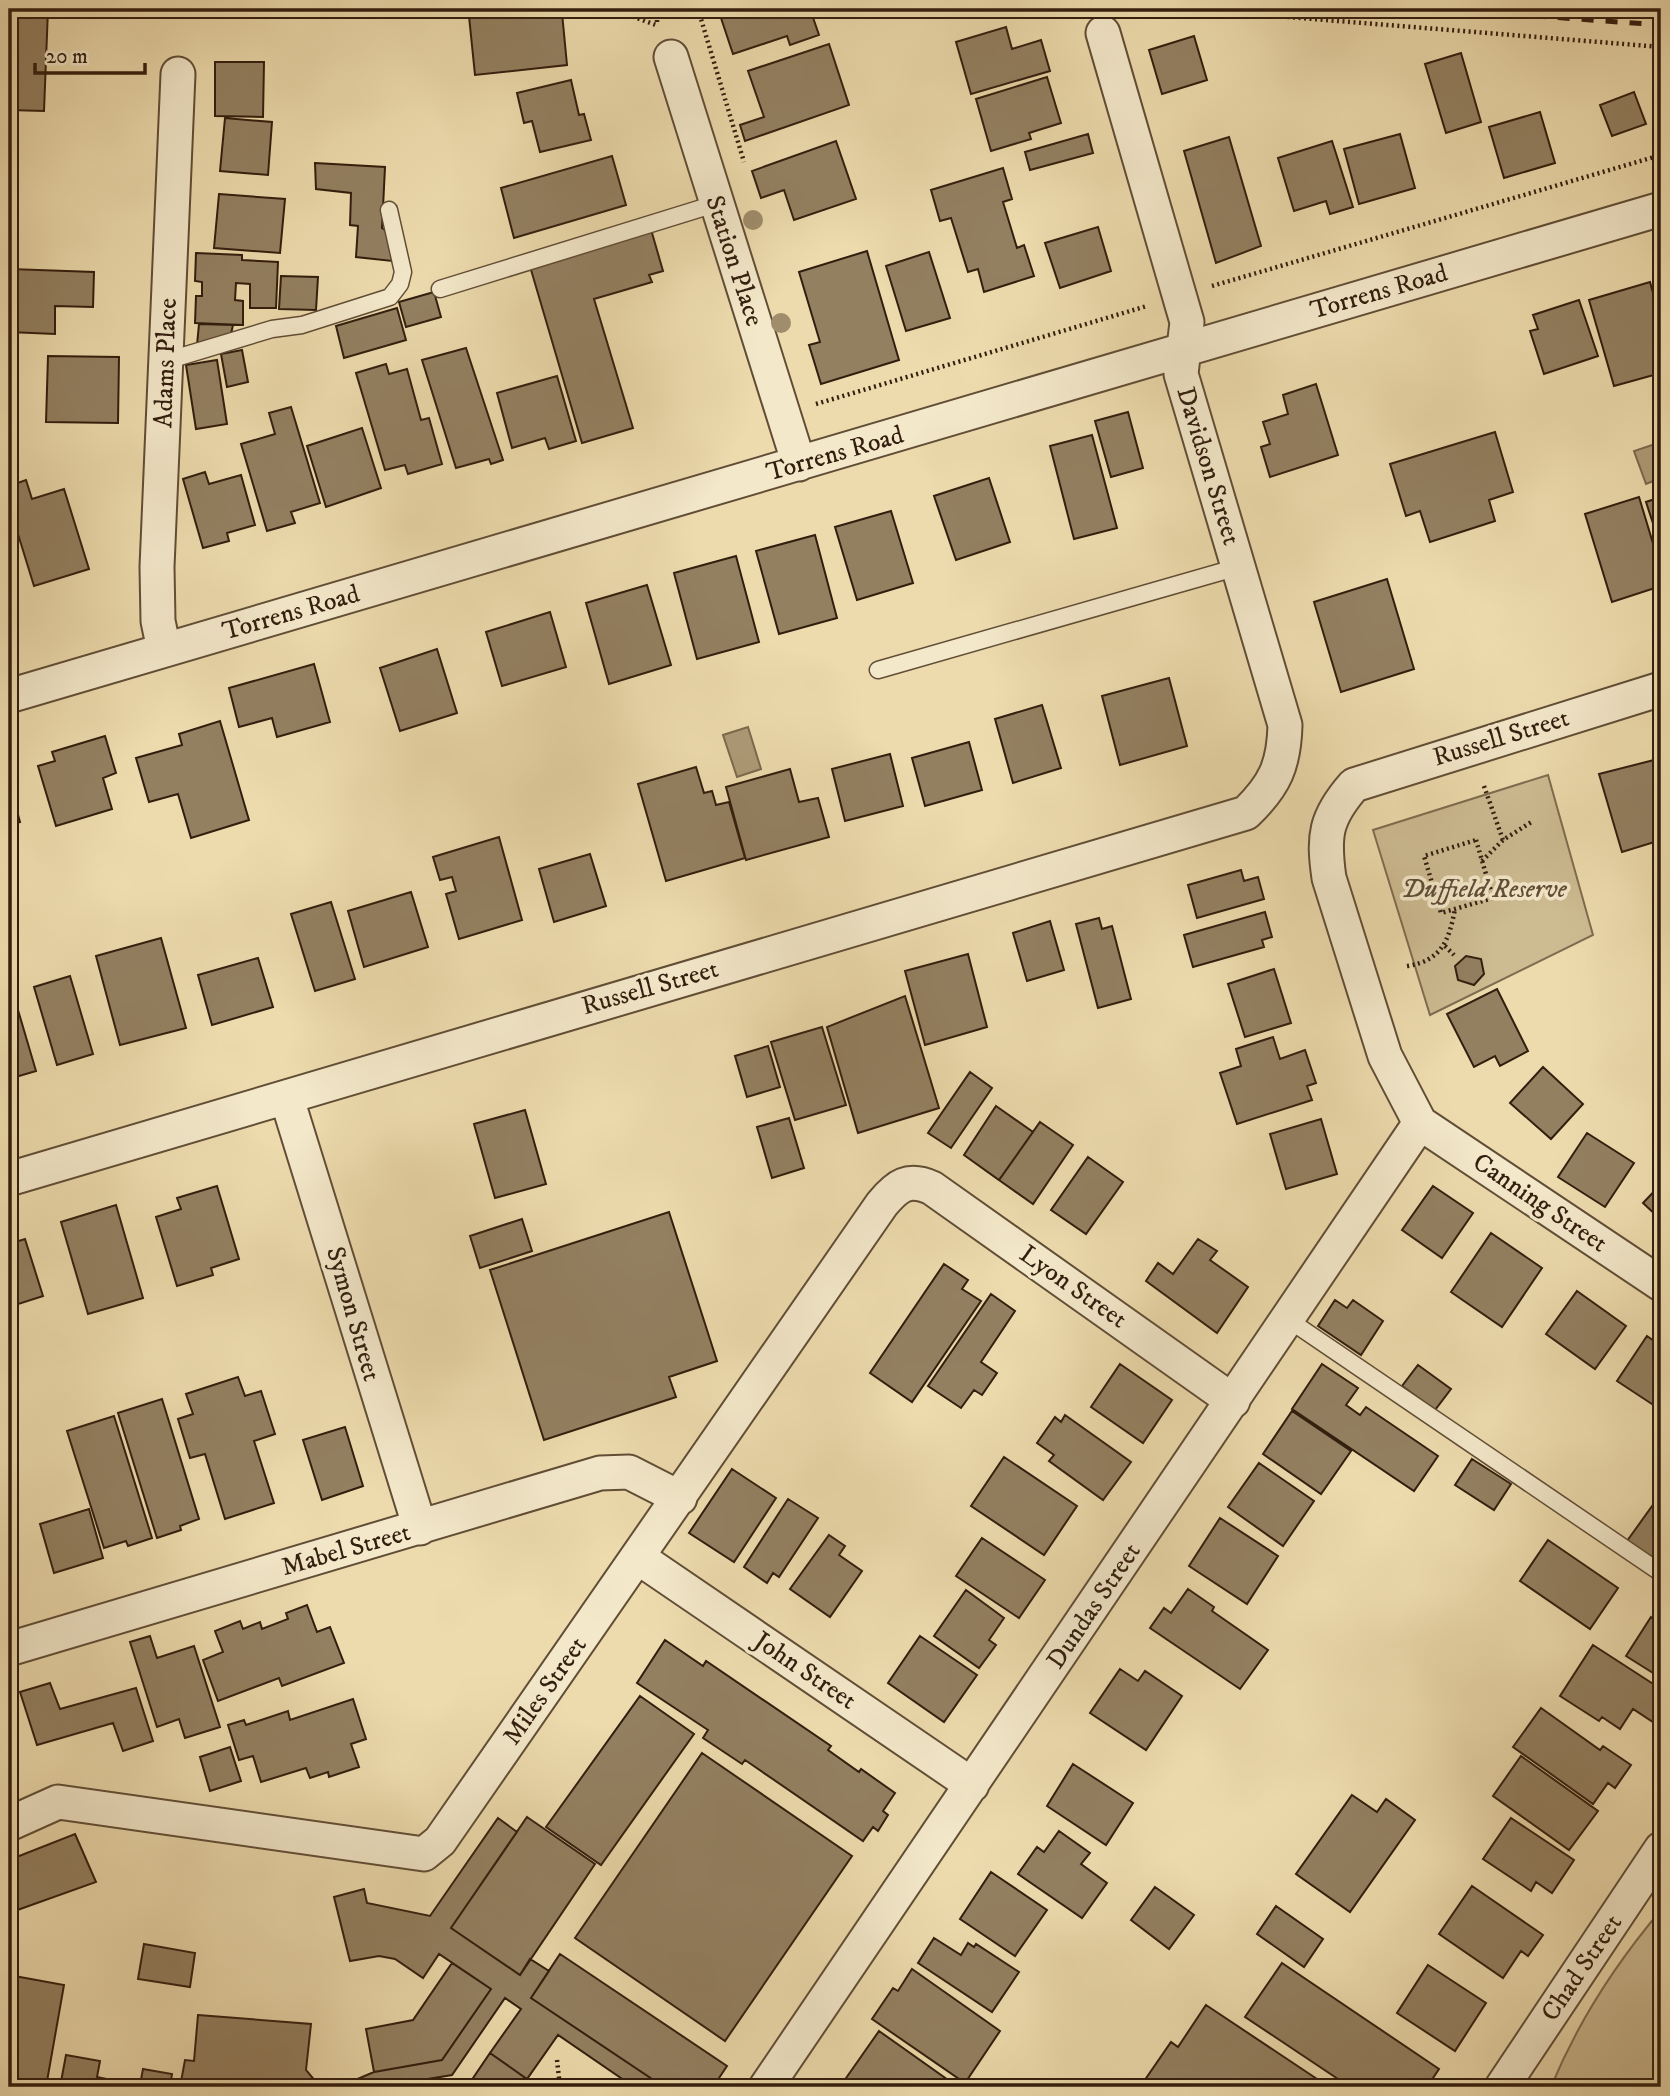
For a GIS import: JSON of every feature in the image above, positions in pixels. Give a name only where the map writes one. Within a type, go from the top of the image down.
[{"type":"street","name":"Davidson Street","points":[[1103,33],[1187,322],[1181,374],[1285,725],[1284,747],[1276,777]]},
{"type":"street","name":"Station Place","points":[[671,57],[799,464]]},
{"type":"street","name":"Adams Place","points":[[164,650],[158,621],[157,567],[178,74]]},
{"type":"street","name":"Torrens Road","points":[[9,696],[1661,209]]},
{"type":"street","name":"Russell Street","points":[[1420,1123],[1385,1056],[1329,878],[1325,848],[1328,821],[1354,786],[1378,776],[1661,689]]},
{"type":"street","name":"Russell Street","points":[[9,1180],[287,1099],[422,1055],[1246,813],[1267,792],[1276,777]]},
{"type":"street","name":"Symon Street","points":[[287,1099],[420,1528]]},
{"type":"street","name":"Canning Street","points":[[1420,1123],[1661,1284]]},
{"type":"street","name":"Dundas Street","points":[[766,2087],[1289,1320],[1420,1123]]},
{"type":"street","name":"Lyon Street","points":[[908,1182],[932,1188],[1233,1401]]},
{"type":"street","name":"Miles Street","points":[[9,1825],[58,1802],[424,1854],[440,1841],[639,1558],[882,1204],[895,1188],[908,1182]]},
{"type":"street","name":"Mabel Street","points":[[9,1649],[600,1473],[629,1472],[680,1498]]},
{"type":"street","name":"John Street","points":[[639,1558],[972,1785]]},
{"type":"street","name":"Chad Street","points":[[1502,2087],[1661,1849]]},
{"type":"lane","points":[[440,289],[716,204]]},
{"type":"lane","points":[[166,361],[272,329],[302,325],[390,297],[400,284],[403,272],[389,209]]},
{"type":"lane","points":[[877,670],[1238,566]]},
{"type":"lane","points":[[1289,1320],[1661,1573]]},
{"type":"path","points":[[612,9],[657,25],[657,9]]},
{"type":"path","points":[[1189,9],[1661,47]]},
{"type":"path","points":[[783,416],[1661,155]]},
{"type":"path","points":[[1485,786],[1503,840]]},
{"type":"path","points":[[1482,861],[1503,840],[1532,821]]},
{"type":"path","points":[[1476,840],[1482,861],[1493,898],[1441,914],[1424,856],[1476,840]]},
{"type":"path","points":[[1407,966],[1431,959],[1446,946],[1455,909]]},
{"type":"path","points":[[1446,946],[1454,955]]},
{"type":"path","points":[[557,2060],[560,2087]]},
{"type":"green space","name":"Duffield Reserve","points":[[1548,775],[1593,935],[1430,1015],[1373,830]]},
{"type":"green space","points":[[1661,1910],[1661,2087],[1551,2087],[1561,2063],[1599,1994]]},
{"type":"shaded area","points":[[1655,444],[1661,460],[1661,478],[1646,484],[1634,451]]},
{"type":"shaded area","points":[[748,727],[761,769],[737,777],[723,735]]},
{"type":"building","points":[[9,9],[48,9],[44,111],[9,110]]},
{"type":"building","points":[[526,9],[528,18],[562,13],[567,65],[475,75],[469,16]]},
{"type":"building","points":[[718,9],[810,9],[819,35],[790,45],[787,36],[733,54]]},
{"type":"building","points":[[1006,27],[1012,49],[1041,40],[1050,71],[971,94],[956,42]]},
{"type":"building","points":[[1194,36],[1207,80],[1162,94],[1149,50]]},
{"type":"building","points":[[829,44],[849,105],[745,141],[740,125],[764,117],[748,71]]},
{"type":"building","points":[[1461,53],[1481,122],[1446,133],[1425,64]]},
{"type":"building","points":[[215,62],[264,62],[263,117],[215,116]]},
{"type":"building","points":[[1655,69],[1661,69],[1661,90]]},
{"type":"building","points":[[1047,77],[1061,123],[1029,133],[1031,139],[991,151],[976,99]]},
{"type":"building","points":[[571,80],[579,115],[584,114],[591,140],[540,152],[532,121],[524,123],[517,93]]},
{"type":"building","points":[[1634,92],[1646,124],[1612,136],[1600,105]]},
{"type":"building","points":[[1540,112],[1555,163],[1504,178],[1489,127]]},
{"type":"building","points":[[225,118],[272,122],[268,175],[220,171]]},
{"type":"building","points":[[1088,134],[1093,153],[1030,170],[1025,152]]},
{"type":"building","points":[[1400,134],[1415,188],[1359,204],[1344,149]]},
{"type":"building","points":[[1229,137],[1261,246],[1216,263],[1184,151]]},
{"type":"building","points":[[836,141],[856,199],[794,220],[784,190],[761,198],[752,171]]},
{"type":"building","points":[[1332,141],[1353,207],[1330,214],[1326,201],[1294,211],[1278,158]]},
{"type":"building","points":[[612,156],[626,205],[514,238],[501,188]]},
{"type":"building","points":[[315,163],[385,167],[382,228],[391,234],[392,261],[356,257],[358,226],[350,225],[351,193],[316,189]]},
{"type":"building","points":[[1003,168],[1012,199],[1003,202],[1017,248],[1024,245],[1034,276],[984,292],[978,269],[968,272],[951,218],[940,221],[931,190]]},
{"type":"building","points":[[219,194],[285,199],[280,253],[214,248]]},
{"type":"building","points":[[650,226],[663,271],[649,275],[652,282],[594,299],[633,428],[582,443],[529,263]]},
{"type":"building","points":[[1098,227],[1111,271],[1060,288],[1045,243]]},
{"type":"building","points":[[867,251],[899,360],[821,384],[809,345],[820,342],[799,272]]},
{"type":"building","points":[[929,252],[950,318],[906,331],[886,266]]},
{"type":"building","points":[[196,253],[242,255],[242,260],[278,262],[276,308],[250,308],[250,284],[236,283],[235,300],[243,301],[243,325],[195,323],[196,296],[202,296],[202,282],[195,281]]},
{"type":"building","points":[[10,269],[94,272],[93,307],[55,306],[55,334],[9,332]]},
{"type":"building","points":[[281,276],[318,277],[316,310],[279,309]]},
{"type":"building","points":[[1650,282],[1661,322],[1661,373],[1614,386],[1589,300]]},
{"type":"building","points":[[434,292],[441,317],[406,327],[399,302]]},
{"type":"building","points":[[1579,300],[1598,356],[1544,374],[1530,331],[1538,329],[1533,315]]},
{"type":"building","points":[[397,308],[406,340],[344,358],[336,326]]},
{"type":"building","points":[[199,324],[233,325],[231,334],[197,345]]},
{"type":"building","points":[[466,348],[503,460],[491,464],[489,459],[456,468],[422,360]]},
{"type":"building","points":[[242,350],[248,382],[227,387],[221,354]]},
{"type":"building","points":[[48,356],[119,357],[118,423],[46,422]]},
{"type":"building","points":[[217,360],[227,424],[196,429],[186,365]]},
{"type":"building","points":[[386,364],[389,374],[407,369],[421,420],[429,418],[442,464],[408,474],[405,465],[385,470],[356,373]]},
{"type":"building","points":[[557,376],[576,441],[549,449],[545,438],[512,448],[497,393]]},
{"type":"building","points":[[1316,384],[1338,455],[1270,477],[1261,447],[1270,444],[1263,422],[1288,414],[1283,395]]},
{"type":"building","points":[[291,407],[320,503],[291,512],[295,523],[267,531],[241,444],[275,434],[269,413]]},
{"type":"building","points":[[1128,412],[1143,468],[1111,477],[1095,421]]},
{"type":"building","points":[[362,428],[381,488],[326,507],[307,446]]},
{"type":"building","points":[[1495,432],[1513,492],[1489,500],[1495,521],[1430,542],[1420,511],[1406,516],[1390,464]]},
{"type":"building","points":[[1092,435],[1117,528],[1074,539],[1050,446]]},
{"type":"building","points":[[205,472],[209,484],[241,475],[255,525],[227,533],[229,541],[203,548],[183,479]]},
{"type":"building","points":[[989,478],[1010,542],[956,560],[934,496]]},
{"type":"building","points":[[26,480],[32,499],[64,489],[89,569],[34,586],[9,505],[9,486]]},
{"type":"building","points":[[1639,497],[1661,570],[1661,586],[1612,602],[1585,514]]},
{"type":"building","points":[[1661,497],[1661,548],[1646,502]]},
{"type":"building","points":[[891,511],[913,583],[857,600],[835,527]]},
{"type":"building","points":[[815,535],[837,618],[779,634],[756,551]]},
{"type":"building","points":[[736,556],[759,642],[697,659],[674,573]]},
{"type":"building","points":[[1387,579],[1414,669],[1341,692],[1314,602]]},
{"type":"building","points":[[647,585],[671,665],[609,684],[586,603]]},
{"type":"building","points":[[550,612],[566,667],[502,686],[486,632]]},
{"type":"building","points":[[437,649],[457,713],[400,731],[380,668]]},
{"type":"building","points":[[314,664],[330,722],[277,737],[272,718],[239,727],[229,688]]},
{"type":"building","points":[[1169,678],[1187,746],[1120,765],[1102,696]]},
{"type":"building","points":[[1042,705],[1061,768],[1013,783],[995,719]]},
{"type":"building","points":[[220,721],[249,820],[191,838],[178,794],[149,802],[136,758],[182,745],[179,734]]},
{"type":"building","points":[[105,736],[116,773],[103,778],[112,809],[56,826],[38,766],[55,761],[52,752]]},
{"type":"building","points":[[969,742],[982,790],[925,806],[912,758]]},
{"type":"building","points":[[890,754],[903,806],[845,821],[832,769]]},
{"type":"building","points":[[1661,758],[1661,786],[1654,760]]},
{"type":"building","points":[[1654,760],[1661,787],[1661,840],[1622,852],[1599,774]]},
{"type":"building","points":[[696,767],[704,793],[712,791],[716,805],[729,802],[745,858],[666,881],[638,784]]},
{"type":"building","points":[[790,769],[799,802],[818,798],[829,837],[746,860],[726,787]]},
{"type":"building","points":[[9,781],[20,822],[9,825]]},
{"type":"building","points":[[499,837],[522,920],[459,939],[446,894],[456,891],[452,877],[440,880],[433,857]]},
{"type":"building","points":[[590,854],[606,906],[554,922],[539,869]]},
{"type":"building","points":[[1241,870],[1244,881],[1258,877],[1264,899],[1197,918],[1188,885]]},
{"type":"building","points":[[411,892],[428,947],[364,967],[348,911]]},
{"type":"building","points":[[331,902],[355,979],[315,991],[291,914]]},
{"type":"building","points":[[1265,912],[1272,937],[1262,940],[1264,947],[1193,967],[1184,935]]},
{"type":"building","points":[[1099,918],[1102,929],[1112,926],[1131,999],[1098,1008],[1076,924]]},
{"type":"building","points":[[1050,921],[1064,970],[1027,981],[1013,933]]},
{"type":"building","points":[[161,938],[186,1028],[120,1045],[96,956]]},
{"type":"building","points":[[968,954],[987,1027],[925,1045],[905,971]]},
{"type":"building","points":[[1466,956],[1481,959],[1484,974],[1474,985],[1458,980],[1455,966]]},
{"type":"building","points":[[258,958],[273,1007],[212,1025],[198,975]]},
{"type":"building","points":[[1274,969],[1291,1023],[1245,1037],[1228,984]]},
{"type":"building","points":[[70,976],[93,1054],[57,1065],[34,987]]},
{"type":"building","points":[[1497,989],[1528,1051],[1500,1066],[1495,1056],[1474,1067],[1447,1014]]},
{"type":"building","points":[[905,996],[939,1108],[858,1133],[827,1027]]},
{"type":"building","points":[[18,1010],[36,1071],[9,1079],[9,1013]]},
{"type":"building","points":[[822,1027],[846,1105],[795,1120],[771,1042]]},
{"type":"building","points":[[1273,1037],[1280,1059],[1305,1050],[1316,1083],[1307,1086],[1312,1100],[1237,1124],[1220,1073],[1241,1066],[1236,1049]]},
{"type":"building","points":[[768,1046],[780,1087],[747,1097],[735,1056]]},
{"type":"building","points":[[1543,1067],[1583,1104],[1551,1139],[1510,1103]]},
{"type":"building","points":[[970,1072],[992,1088],[951,1148],[928,1133]]},
{"type":"building","points":[[996,1106],[1033,1132],[999,1180],[964,1155]]},
{"type":"building","points":[[525,1110],[546,1184],[495,1198],[474,1124]]},
{"type":"building","points":[[789,1118],[804,1168],[772,1178],[757,1127]]},
{"type":"building","points":[[1321,1119],[1337,1174],[1286,1189],[1270,1134]]},
{"type":"building","points":[[1040,1122],[1073,1145],[1033,1204],[999,1180]]},
{"type":"building","points":[[1587,1133],[1634,1163],[1605,1207],[1558,1177]]},
{"type":"building","points":[[1088,1157],[1123,1182],[1086,1234],[1051,1210]]},
{"type":"building","points":[[1661,1184],[1661,1220],[1643,1203]]},
{"type":"building","points":[[217,1186],[239,1259],[211,1268],[213,1275],[177,1286],[156,1217],[181,1209],[177,1198]]},
{"type":"building","points":[[1433,1186],[1473,1213],[1442,1258],[1402,1230]]},
{"type":"building","points":[[116,1205],[143,1298],[88,1314],[61,1222]]},
{"type":"building","points":[[669,1212],[717,1361],[669,1377],[676,1397],[544,1440],[490,1270]]},
{"type":"building","points":[[522,1219],[532,1251],[480,1268],[470,1236]]},
{"type":"building","points":[[1491,1233],[1542,1268],[1502,1327],[1451,1292]]},
{"type":"building","points":[[25,1239],[43,1296],[9,1307],[9,1244]]},
{"type":"building","points":[[1198,1239],[1217,1251],[1210,1260],[1248,1287],[1217,1333],[1146,1281],[1158,1263],[1173,1274]]},
{"type":"building","points":[[944,1264],[968,1280],[962,1289],[981,1301],[912,1402],[870,1373]]},
{"type":"building","points":[[1577,1291],[1626,1326],[1595,1369],[1546,1334]]},
{"type":"building","points":[[991,1294],[1015,1311],[981,1362],[997,1373],[982,1395],[974,1390],[961,1408],[928,1386]]},
{"type":"building","points":[[1335,1300],[1347,1308],[1353,1300],[1383,1321],[1361,1355],[1318,1326]]},
{"type":"building","points":[[1647,1336],[1661,1346],[1661,1410],[1617,1381]]},
{"type":"building","points":[[1120,1364],[1172,1400],[1143,1443],[1091,1407]]},
{"type":"building","points":[[1322,1364],[1358,1388],[1346,1405],[1360,1415],[1366,1407],[1438,1456],[1414,1491],[1292,1409]]},
{"type":"building","points":[[1418,1365],[1451,1389],[1435,1410],[1402,1386]]},
{"type":"building","points":[[238,1377],[245,1396],[261,1391],[275,1434],[254,1441],[274,1503],[225,1519],[205,1454],[190,1458],[178,1419],[193,1414],[186,1394]]},
{"type":"building","points":[[162,1399],[199,1519],[180,1526],[181,1530],[157,1538],[118,1413]]},
{"type":"building","points":[[1292,1411],[1351,1451],[1321,1494],[1263,1454]]},
{"type":"building","points":[[1065,1415],[1131,1462],[1103,1500],[1049,1461],[1054,1455],[1037,1443],[1055,1417],[1061,1422]]},
{"type":"building","points":[[114,1416],[152,1538],[128,1546],[126,1541],[104,1548],[67,1431]]},
{"type":"building","points":[[345,1427],[363,1486],[322,1500],[303,1440]]},
{"type":"building","points":[[1004,1457],[1077,1506],[1044,1555],[971,1506]]},
{"type":"building","points":[[1472,1459],[1511,1484],[1494,1510],[1455,1485]]},
{"type":"building","points":[[1259,1463],[1314,1501],[1283,1546],[1228,1507]]},
{"type":"building","points":[[732,1469],[776,1498],[734,1562],[689,1533]]},
{"type":"building","points":[[1660,1495],[1661,1547],[1653,1559],[1627,1541]]},
{"type":"building","points":[[788,1499],[818,1518],[779,1577],[773,1573],[767,1583],[744,1567]]},
{"type":"building","points":[[89,1509],[103,1558],[54,1573],[40,1524]]},
{"type":"building","points":[[1220,1518],[1278,1556],[1247,1604],[1189,1566]]},
{"type":"building","points":[[829,1535],[845,1546],[839,1555],[862,1571],[830,1617],[790,1589]]},
{"type":"building","points":[[982,1538],[1045,1580],[1019,1618],[956,1576]]},
{"type":"building","points":[[1548,1540],[1618,1588],[1590,1629],[1520,1581]]},
{"type":"building","points":[[1188,1589],[1214,1607],[1212,1611],[1268,1650],[1240,1689],[1150,1628],[1164,1608],[1171,1613]]},
{"type":"building","points":[[966,1590],[1004,1618],[989,1640],[996,1645],[979,1668],[934,1636]]},
{"type":"building","points":[[307,1605],[317,1632],[330,1627],[344,1663],[282,1686],[279,1678],[218,1701],[203,1660],[223,1652],[215,1631],[240,1621],[243,1629],[260,1622],[262,1629],[288,1619],[286,1613]]},
{"type":"building","points":[[1651,1617],[1661,1624],[1661,1678],[1626,1656]]},
{"type":"building","points":[[150,1636],[157,1658],[194,1646],[220,1727],[185,1738],[179,1719],[157,1727],[130,1642]]},
{"type":"building","points":[[920,1636],[977,1675],[944,1722],[888,1683]]},
{"type":"building","points":[[665,1640],[703,1666],[706,1661],[831,1746],[828,1750],[859,1772],[861,1769],[895,1793],[883,1811],[888,1815],[878,1831],[873,1827],[863,1841],[745,1760],[742,1764],[703,1738],[708,1730],[637,1683]]},
{"type":"building","points":[[1593,1645],[1661,1689],[1661,1716],[1656,1724],[1633,1709],[1620,1729],[1602,1717],[1599,1721],[1560,1696]]},
{"type":"building","points":[[1120,1669],[1138,1681],[1145,1671],[1182,1696],[1146,1750],[1090,1713]]},
{"type":"building","points":[[50,1683],[60,1709],[136,1688],[153,1741],[123,1751],[113,1723],[37,1745],[20,1692]]},
{"type":"building","points":[[640,1696],[694,1734],[601,1865],[546,1827]]},
{"type":"building","points":[[353,1699],[366,1739],[351,1744],[359,1767],[329,1777],[328,1772],[310,1778],[306,1768],[261,1782],[253,1756],[239,1760],[228,1725],[244,1720],[246,1725],[288,1711],[290,1720]]},
{"type":"building","points":[[1541,1708],[1600,1750],[1603,1746],[1631,1765],[1615,1788],[1608,1783],[1593,1804],[1513,1747]]},
{"type":"building","points":[[230,1747],[241,1781],[210,1791],[200,1757]]},
{"type":"building","points":[[702,1753],[852,1856],[725,2041],[575,1938]]},
{"type":"building","points":[[1521,1756],[1598,1811],[1569,1850],[1493,1796]]},
{"type":"building","points":[[1073,1764],[1133,1803],[1106,1845],[1047,1806]]},
{"type":"building","points":[[1352,1795],[1377,1812],[1386,1799],[1415,1820],[1350,1912],[1296,1874]]},
{"type":"building","points":[[527,1817],[595,1864],[520,1975],[451,1928]]},
{"type":"building","points":[[498,1818],[517,1832],[451,1928],[520,1975],[530,1959],[549,1971],[531,1998],[664,2087],[634,2087],[558,2035],[527,2079],[490,2053],[521,2009],[505,1998],[452,2075],[379,2087],[348,2087],[348,2083],[374,2072],[442,2060],[491,1989],[439,1954],[423,1978],[395,1959],[379,1956],[350,1961],[334,1897],[364,1889],[367,1903],[430,1916]]},
{"type":"building","points":[[1511,1818],[1574,1860],[1552,1893],[1536,1882],[1531,1891],[1483,1859]]},
{"type":"building","points":[[1059,1831],[1090,1853],[1081,1864],[1107,1883],[1082,1918],[1018,1874],[1037,1847],[1044,1852]]},
{"type":"building","points":[[75,1834],[96,1882],[9,1913],[9,1860]]},
{"type":"building","points":[[991,1872],[1047,1910],[1015,1956],[960,1919]]},
{"type":"building","points":[[1472,1886],[1543,1935],[1528,1956],[1521,1951],[1503,1978],[1439,1934]]},
{"type":"building","points":[[1155,1887],[1194,1915],[1169,1949],[1131,1920]]},
{"type":"building","points":[[1276,1906],[1323,1939],[1304,1967],[1257,1934]]},
{"type":"building","points":[[934,1938],[961,1955],[968,1943],[974,1947],[976,1944],[1019,1972],[992,2012],[918,1963]]},
{"type":"building","points":[[144,1944],[195,1953],[190,1987],[138,1979]]},
{"type":"building","points":[[560,1954],[727,2066],[713,2087],[664,2087],[531,1998]]},
{"type":"building","points":[[452,1963],[491,1989],[442,2060],[374,2072],[366,2029],[413,2020]]},
{"type":"building","points":[[1282,1963],[1439,2069],[1427,2087],[1350,2087],[1245,2017]]},
{"type":"building","points":[[1428,1965],[1486,2003],[1455,2051],[1397,2013]]},
{"type":"building","points":[[912,1969],[1000,2031],[965,2083],[872,2019],[893,1988],[898,1991]]},
{"type":"building","points":[[9,1975],[64,1985],[46,2087],[9,2087]]},
{"type":"building","points":[[1206,2005],[1329,2087],[1140,2087],[1171,2042],[1178,2047]]},
{"type":"building","points":[[198,2015],[311,2024],[306,2070],[316,2082],[348,2083],[348,2087],[180,2087],[185,2060],[194,2061]]},
{"type":"building","points":[[879,2031],[958,2087],[853,2087],[844,2081]]},
{"type":"building","points":[[490,2053],[527,2079],[537,2087],[467,2087]]},
{"type":"building","points":[[66,2055],[100,2061],[97,2077],[116,2081],[114,2087],[60,2087]]},
{"type":"building","points":[[143,2069],[172,2074],[170,2087],[119,2087],[120,2081],[140,2085]]},
{"type":"railway","points":[[1438,9],[1661,25]]}]
